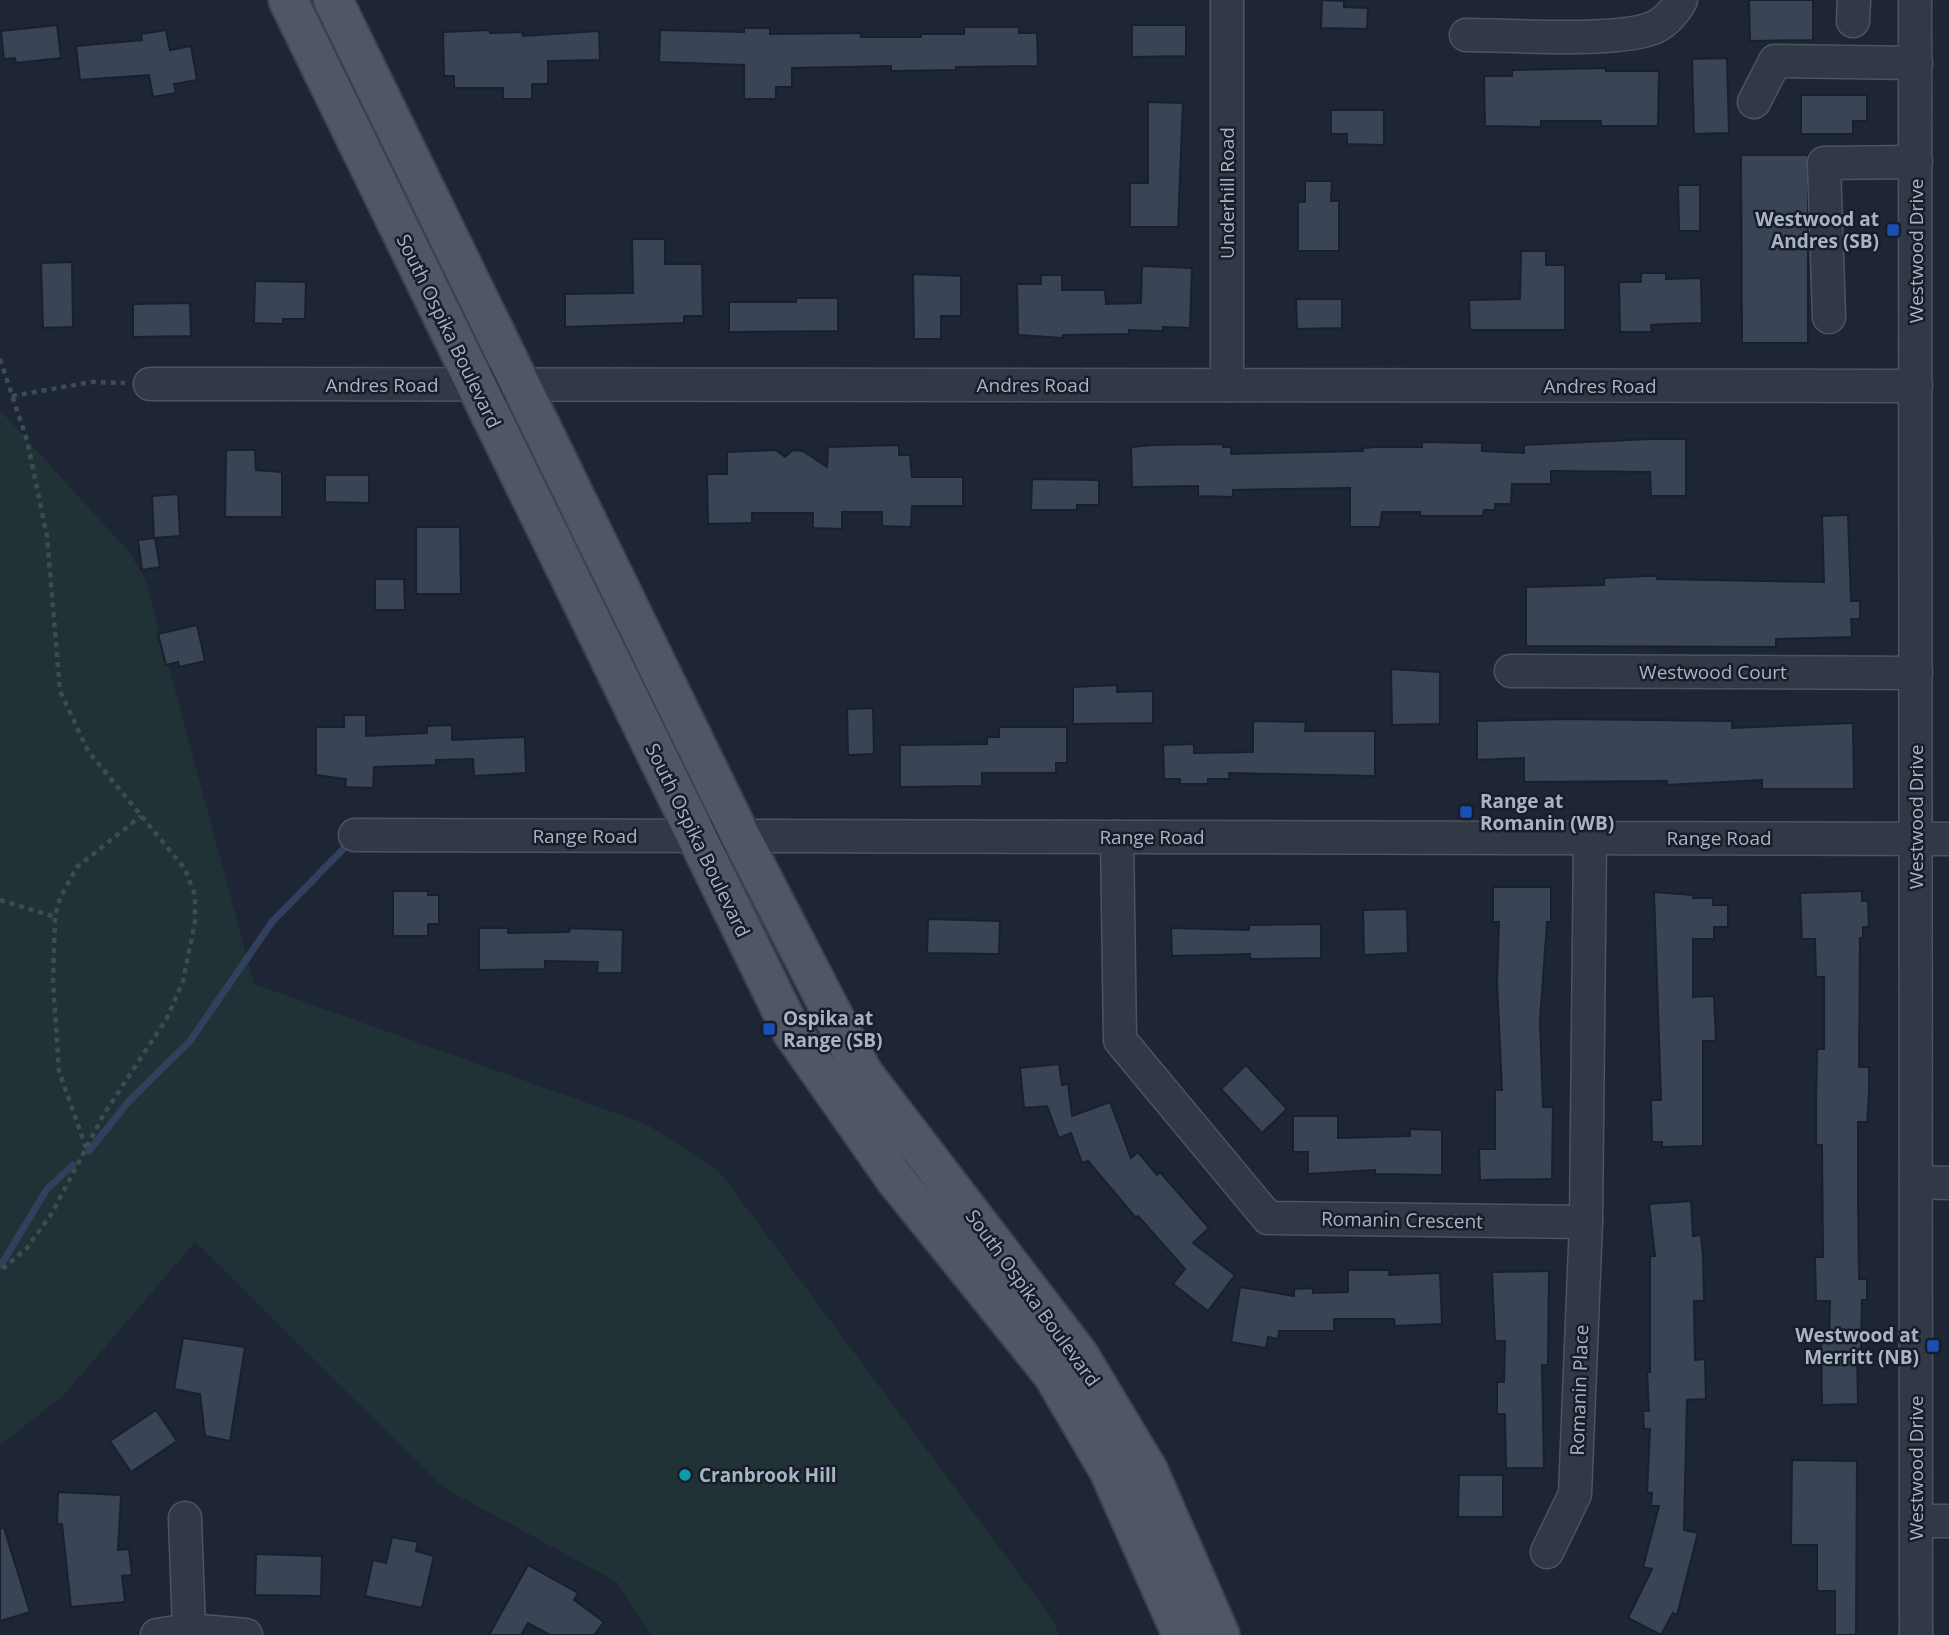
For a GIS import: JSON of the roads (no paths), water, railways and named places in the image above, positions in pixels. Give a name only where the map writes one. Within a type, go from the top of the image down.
[{"type":"main road","name":"South Ospika Boulevard","points":[[288,0],[792,1032],[895,1179],[1053,1375],[1109,1471],[1182,1635]]},
{"type":"main road","name":"South Ospika Boulevard","points":[[333,0],[741,837],[863,1073],[1079,1354],[1148,1470],[1220,1635]]},
{"type":"street","name":"Underhill Road","points":[[1227,0],[1227,386]]},
{"type":"street","points":[[1466,35],[1624,34],[1656,27],[1676,9],[1681,0]]},
{"type":"street","name":"Westwood Drive","points":[[1915,0],[1916,1635]]},
{"type":"street","points":[[1755,102],[1775,61],[1916,63]]},
{"type":"street","points":[[1829,317],[1824,163],[1916,162]]},
{"type":"street","name":"Andres Road","points":[[150,384],[1916,386]]},
{"type":"street","name":"Westwood Court","points":[[1511,671],[1916,673]]},
{"type":"street","name":"Range Road","points":[[355,835],[1949,839]]},
{"type":"street","name":"Romanin Crescent","points":[[1117,837],[1119,1040],[1268,1218],[1586,1222]]},
{"type":"street","points":[[1586,1222],[1590,838]]},
{"type":"street","points":[[1916,1182],[1949,1182]]},
{"type":"street","name":"Romanin Place","points":[[1547,1552],[1575,1494],[1586,1222]]},
{"type":"street","points":[[185,1518],[189,1630]]},
{"type":"street","points":[[1916,1521],[1949,1521]]},
{"type":"street","points":[[157,1635],[189,1630],[246,1635]]},
{"type":"waterway","points":[[89,1151],[129,1101],[190,1041],[272,922],[352,840]]},
{"type":"waterway","points":[[1,1265],[47,1189],[73,1165]]},
{"type":"place","name":"Westwood at Andres (SB)","points":[[1893,230]]},
{"type":"place","name":"Range at Romanin (WB)","points":[[1466,812]]},
{"type":"place","name":"Ospika at Range (SB)","points":[[769,1029]]},
{"type":"place","name":"Westwood at Merritt (NB)","points":[[1933,1346]]},
{"type":"place","name":"Cranbrook Hill","points":[[685,1475]]}]
